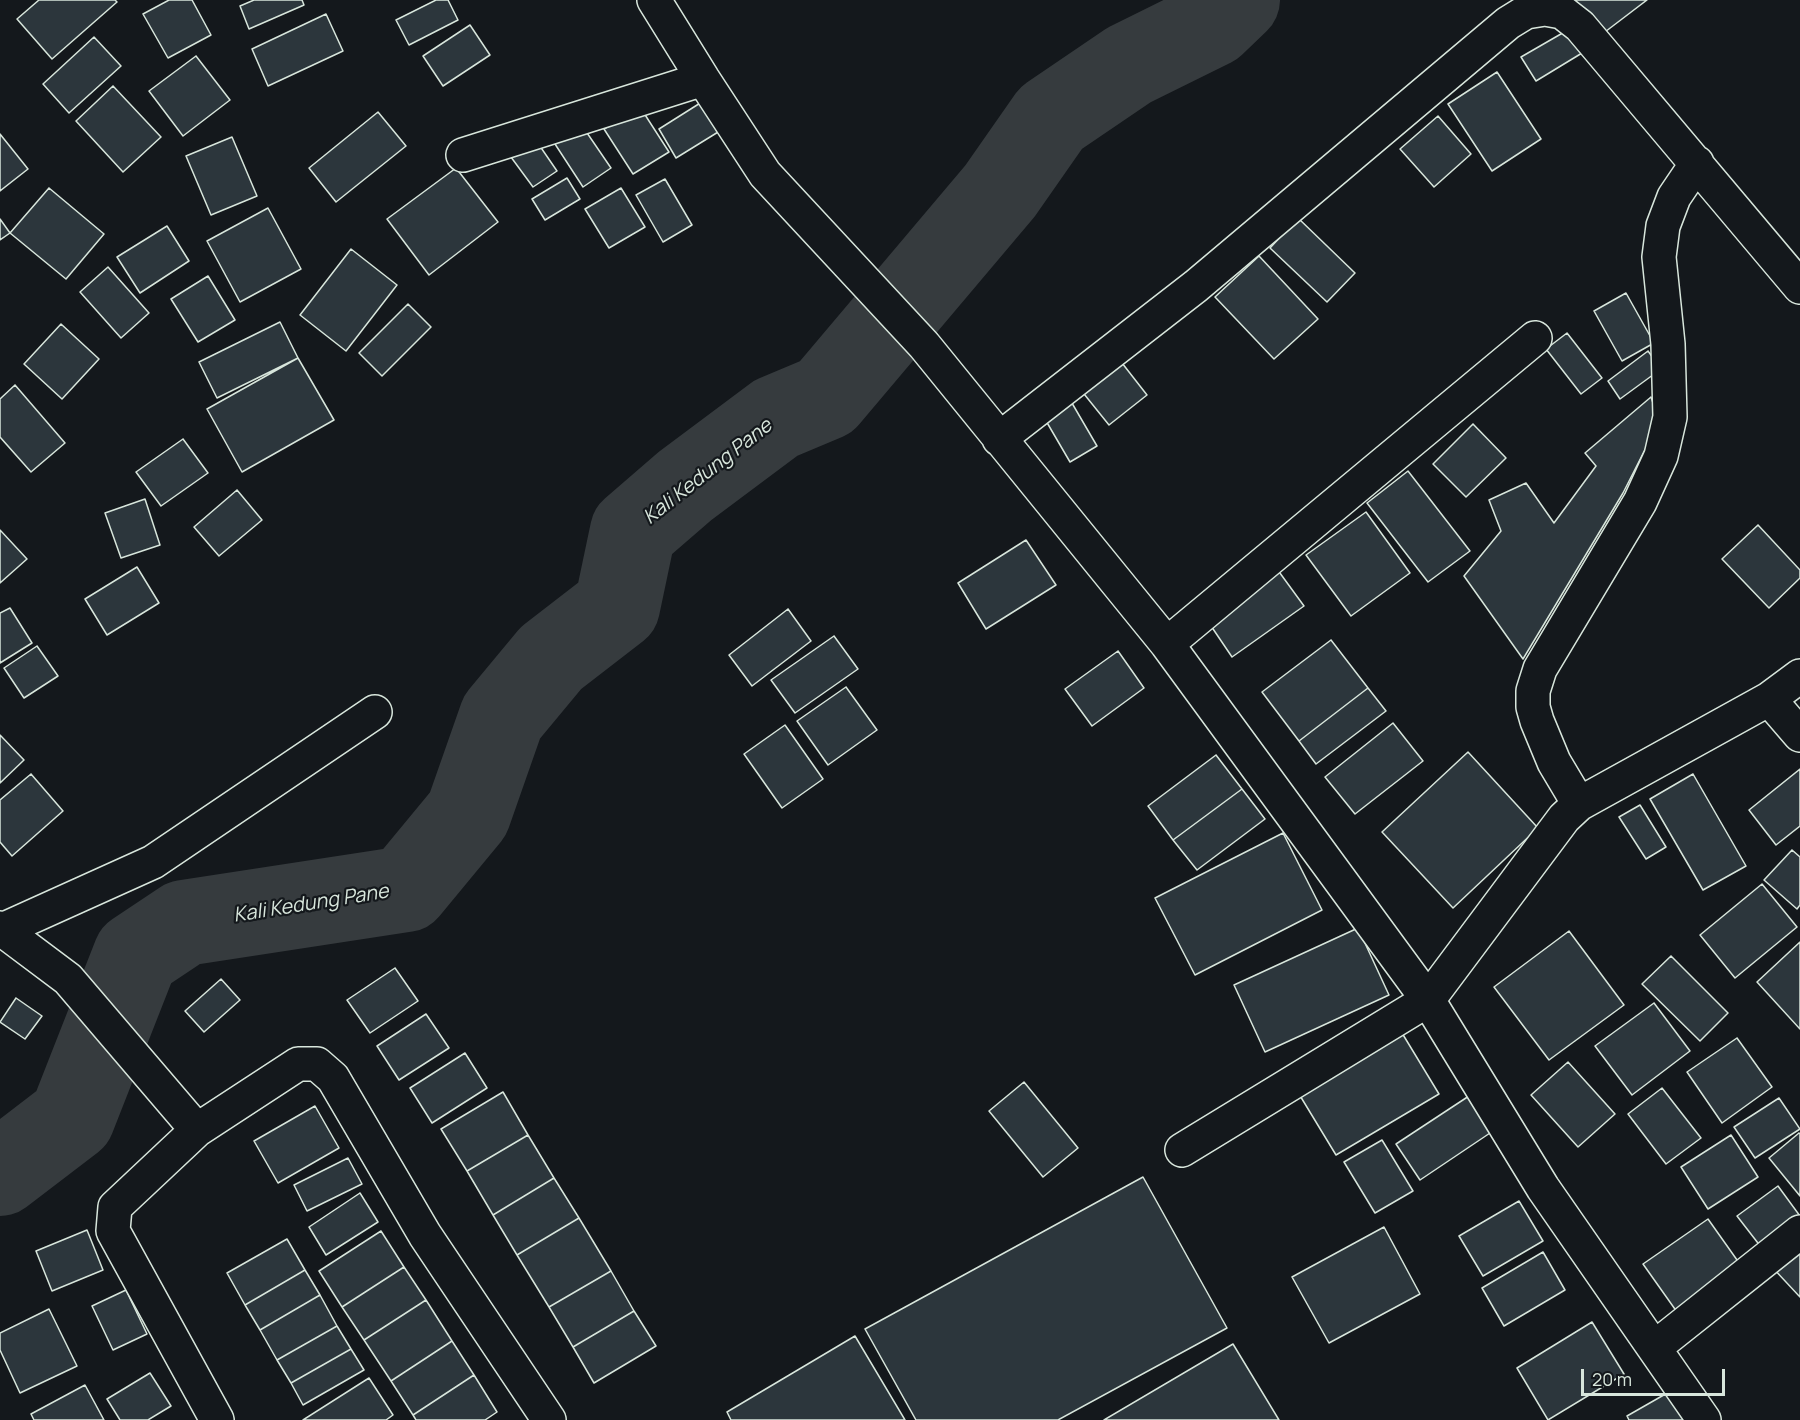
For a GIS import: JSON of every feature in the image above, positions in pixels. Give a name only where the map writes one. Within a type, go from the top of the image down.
[{"type":"street","points":[[654,0],[765,174],[924,345],[1167,644],[1428,1000],[1543,1188],[1704,1420]]},
{"type":"street","points":[[999,439],[1196,286],[1508,23],[1526,12],[1545,9],[1562,12],[1580,27],[1800,287]]},
{"type":"street","points":[[463,155],[703,79]]},
{"type":"street","points":[[1579,804],[1554,762],[1537,721],[1533,707],[1533,691],[1540,669],[1640,502],[1661,456],[1670,417],[1668,344],[1659,257],[1663,226],[1674,197],[1697,163]]},
{"type":"street","points":[[1167,644],[1535,338]]},
{"type":"street","points":[[1182,1150],[1428,1000],[1564,818],[1579,804],[1769,699],[1800,676]]},
{"type":"street","points":[[1769,699],[1800,735]]},
{"type":"street","points":[[197,1130],[68,979],[1,930],[153,862],[375,712]]},
{"type":"street","points":[[218,1420],[113,1232],[115,1207],[197,1130],[298,1064],[317,1064],[333,1078],[425,1235],[549,1420]]},
{"type":"street","points":[[1654,1348],[1800,1232]]},
{"type":"building","points":[[39,0],[115,0],[117,2],[52,59],[17,19]]},
{"type":"building","points":[[169,0],[192,0],[211,35],[168,58],[143,14]]},
{"type":"building","points":[[254,0],[302,0],[304,5],[249,29],[240,6]]},
{"type":"building","points":[[436,0],[448,0],[458,20],[409,45],[396,20]]},
{"type":"building","points":[[1575,0],[1647,0],[1601,35]]},
{"type":"building","points":[[326,14],[343,51],[268,86],[252,49]]},
{"type":"building","points":[[470,25],[490,55],[443,86],[423,56]]},
{"type":"building","points":[[1573,27],[1587,50],[1536,81],[1521,57]]},
{"type":"building","points":[[94,37],[121,66],[69,113],[43,84]]},
{"type":"building","points":[[196,56],[230,100],[183,136],[149,91]]},
{"type":"building","points":[[1497,72],[1541,139],[1492,171],[1448,104]]},
{"type":"building","points":[[113,86],[161,137],[123,172],[76,121]]},
{"type":"building","points":[[705,100],[723,129],[676,158],[659,129]]},
{"type":"building","points":[[640,107],[669,152],[633,174],[604,129]]},
{"type":"building","points":[[378,112],[406,146],[336,202],[309,168]]},
{"type":"building","points":[[1438,116],[1471,154],[1434,187],[1400,149]]},
{"type":"building","points":[[583,127],[611,168],[583,187],[555,144]]},
{"type":"building","points":[[0,134],[28,169],[0,191]]},
{"type":"building","points":[[533,136],[557,171],[533,187],[508,153]]},
{"type":"building","points":[[232,137],[257,196],[211,215],[186,156]]},
{"type":"building","points":[[456,168],[498,222],[429,275],[387,219]]},
{"type":"building","points":[[567,178],[580,199],[545,220],[532,199]]},
{"type":"building","points":[[665,179],[692,225],[663,242],[636,195]]},
{"type":"building","points":[[49,188],[104,234],[66,279],[10,233]]},
{"type":"building","points":[[621,188],[645,227],[609,248],[585,209]]},
{"type":"building","points":[[268,208],[301,269],[240,302],[207,241]]},
{"type":"building","points":[[1298,218],[1355,273],[1327,302],[1270,248]]},
{"type":"building","points":[[0,219],[10,233],[0,240]]},
{"type":"building","points":[[167,226],[189,261],[140,293],[117,257]]},
{"type":"building","points":[[351,249],[397,285],[346,351],[300,315]]},
{"type":"building","points":[[1259,256],[1318,319],[1274,359],[1215,297]]},
{"type":"building","points":[[108,267],[149,313],[121,338],[80,292]]},
{"type":"building","points":[[208,276],[235,320],[198,342],[171,299]]},
{"type":"building","points":[[1626,293],[1654,343],[1622,361],[1594,311]]},
{"type":"building","points":[[408,304],[431,327],[382,376],[359,353]]},
{"type":"building","points":[[280,322],[298,358],[217,398],[199,362]]},
{"type":"building","points":[[61,324],[99,359],[62,399],[24,364]]},
{"type":"building","points":[[1567,333],[1602,378],[1581,394],[1546,349]]},
{"type":"building","points":[[1648,351],[1661,369],[1620,399],[1608,381]]},
{"type":"building","points":[[1115,354],[1147,395],[1109,425],[1076,384]]},
{"type":"building","points":[[298,358],[334,420],[242,472],[207,409]]},
{"type":"building","points":[[15,385],[65,443],[31,472],[0,437],[0,399]]},
{"type":"building","points":[[1651,397],[1656,412],[1654,432],[1623,493],[1523,659],[1464,576],[1501,531],[1489,500],[1526,483],[1554,523],[1596,466],[1585,453]]},
{"type":"building","points":[[1069,398],[1097,446],[1070,462],[1042,414]]},
{"type":"building","points":[[1473,424],[1506,458],[1466,497],[1433,464]]},
{"type":"building","points":[[183,439],[208,473],[161,506],[136,472]]},
{"type":"building","points":[[1408,471],[1470,551],[1428,582],[1367,503]]},
{"type":"building","points":[[237,490],[262,520],[219,556],[194,527]]},
{"type":"building","points":[[145,499],[160,545],[121,558],[105,513]]},
{"type":"building","points":[[1366,512],[1410,573],[1351,616],[1306,555]]},
{"type":"building","points":[[1758,525],[1800,570],[1800,578],[1769,608],[1722,559]]},
{"type":"building","points":[[0,530],[27,559],[0,583]]},
{"type":"building","points":[[1026,540],[1056,585],[986,629],[958,583]]},
{"type":"building","points":[[137,567],[159,603],[107,635],[85,599]]},
{"type":"building","points":[[1277,569],[1304,606],[1232,657],[1207,620]]},
{"type":"building","points":[[10,608],[32,643],[0,663],[0,613]]},
{"type":"building","points":[[788,609],[811,641],[752,686],[729,655]]},
{"type":"building","points":[[834,636],[858,669],[795,713],[771,680]]},
{"type":"building","points":[[1331,640],[1368,688],[1299,741],[1262,692]]},
{"type":"building","points":[[37,646],[58,676],[24,698],[4,668]]},
{"type":"building","points":[[1118,651],[1144,688],[1092,726],[1065,689]]},
{"type":"building","points":[[846,687],[877,730],[828,765],[797,721]]},
{"type":"building","points":[[1368,688],[1386,711],[1316,764],[1299,741]]},
{"type":"building","points":[[1393,723],[1423,761],[1355,814],[1325,777]]},
{"type":"building","points":[[785,725],[823,779],[782,808],[744,754]]},
{"type":"building","points":[[0,735],[24,760],[0,783]]},
{"type":"building","points":[[1468,752],[1538,828],[1453,908],[1382,832]]},
{"type":"building","points":[[1216,755],[1242,789],[1173,840],[1148,806]]},
{"type":"building","points":[[1800,769],[1800,826],[1776,845],[1749,810]]},
{"type":"building","points":[[31,774],[63,811],[12,856],[0,842],[0,800]]},
{"type":"building","points":[[1693,774],[1746,866],[1703,890],[1650,799]]},
{"type":"building","points":[[1242,789],[1265,819],[1197,870],[1173,840]]},
{"type":"building","points":[[1640,805],[1666,847],[1646,859],[1619,817]]},
{"type":"building","points":[[1283,833],[1322,910],[1195,975],[1155,898]]},
{"type":"building","points":[[1792,850],[1800,857],[1800,905],[1797,909],[1764,880]]},
{"type":"building","points":[[1762,884],[1797,927],[1735,978],[1700,935]]},
{"type":"building","points":[[1358,928],[1389,995],[1265,1052],[1234,985]]},
{"type":"building","points":[[1569,931],[1624,1005],[1549,1060],[1494,987]]},
{"type":"building","points":[[1800,942],[1800,1029],[1757,982]]},
{"type":"building","points":[[1671,956],[1728,1013],[1700,1041],[1642,984]]},
{"type":"building","points":[[395,968],[418,1001],[370,1033],[347,1000]]},
{"type":"building","points":[[221,979],[240,1000],[204,1032],[185,1011]]},
{"type":"building","points":[[16,998],[42,1016],[25,1039],[0,1022]]},
{"type":"building","points":[[1654,1003],[1690,1051],[1632,1095],[1595,1046]]},
{"type":"building","points":[[426,1014],[449,1048],[399,1080],[377,1046]]},
{"type":"building","points":[[1402,1033],[1439,1094],[1336,1155],[1299,1094]]},
{"type":"building","points":[[1737,1038],[1772,1087],[1722,1123],[1687,1072]]},
{"type":"building","points":[[465,1053],[487,1088],[432,1123],[410,1088]]},
{"type":"building","points":[[1568,1062],[1615,1114],[1578,1147],[1531,1095]]},
{"type":"building","points":[[1024,1082],[1078,1148],[1043,1177],[989,1111]]},
{"type":"building","points":[[1662,1088],[1701,1138],[1666,1164],[1628,1114]]},
{"type":"building","points":[[503,1092],[528,1135],[467,1171],[441,1129]]},
{"type":"building","points":[[1472,1094],[1496,1129],[1420,1180],[1396,1144]]},
{"type":"building","points":[[1779,1098],[1800,1129],[1755,1158],[1734,1127]]},
{"type":"building","points":[[315,1106],[339,1148],[278,1183],[254,1141]]},
{"type":"building","points":[[1800,1134],[1800,1196],[1769,1158]]},
{"type":"building","points":[[528,1135],[554,1178],[493,1215],[467,1171]]},
{"type":"building","points":[[1731,1135],[1758,1177],[1708,1209],[1681,1167]]},
{"type":"building","points":[[1382,1140],[1413,1191],[1375,1213],[1344,1162]]},
{"type":"building","points":[[348,1158],[362,1184],[307,1211],[294,1185]]},
{"type":"building","points":[[1143,1177],[1227,1328],[1058,1420],[916,1420],[865,1329]]},
{"type":"building","points":[[554,1178],[579,1218],[517,1255],[493,1215]]},
{"type":"building","points":[[1778,1186],[1800,1216],[1761,1247],[1737,1216]]},
{"type":"building","points":[[360,1193],[378,1222],[326,1255],[309,1227]]},
{"type":"building","points":[[1519,1201],[1543,1241],[1483,1276],[1459,1236]]},
{"type":"building","points":[[579,1218],[611,1271],[549,1307],[517,1255]]},
{"type":"building","points":[[1708,1219],[1742,1267],[1677,1312],[1643,1264]]},
{"type":"building","points":[[1384,1227],[1420,1294],[1329,1343],[1292,1277]]},
{"type":"building","points":[[87,1230],[103,1270],[52,1291],[36,1251]]},
{"type":"building","points":[[381,1231],[404,1267],[342,1307],[319,1271]]},
{"type":"building","points":[[287,1239],[305,1270],[245,1305],[227,1273]]},
{"type":"building","points":[[1800,1243],[1800,1297],[1772,1267]]},
{"type":"building","points":[[1543,1252],[1565,1290],[1504,1326],[1482,1288]]},
{"type":"building","points":[[404,1267],[426,1300],[364,1340],[342,1307]]},
{"type":"building","points":[[305,1270],[320,1295],[260,1330],[245,1305]]},
{"type":"building","points":[[611,1271],[634,1311],[573,1347],[549,1307]]},
{"type":"building","points":[[126,1290],[147,1334],[113,1350],[92,1306]]},
{"type":"building","points":[[320,1295],[337,1326],[277,1360],[260,1330]]},
{"type":"building","points":[[426,1300],[452,1341],[391,1381],[364,1340]]},
{"type":"building","points":[[49,1309],[77,1366],[20,1393],[0,1350],[0,1333]]},
{"type":"building","points":[[634,1311],[656,1346],[594,1383],[573,1347]]},
{"type":"building","points":[[1592,1322],[1624,1374],[1548,1420],[1517,1368]]},
{"type":"building","points":[[337,1326],[351,1349],[291,1383],[277,1360]]},
{"type":"building","points":[[855,1336],[905,1420],[731,1420],[727,1412]]},
{"type":"building","points":[[452,1341],[474,1375],[413,1415],[391,1381]]},
{"type":"building","points":[[1233,1344],[1279,1420],[1104,1420]]},
{"type":"building","points":[[351,1349],[364,1370],[303,1405],[291,1383]]},
{"type":"building","points":[[150,1373],[171,1406],[148,1420],[120,1420],[107,1399]]},
{"type":"building","points":[[474,1375],[497,1412],[485,1420],[416,1420],[413,1415]]},
{"type":"building","points":[[369,1378],[393,1415],[386,1420],[303,1420]]},
{"type":"building","points":[[85,1385],[104,1420],[34,1420],[31,1414]]},
{"type":"building","points":[[1669,1392],[1685,1420],[1629,1420],[1627,1416]]},
{"type":"waterway","name":"Kali Kedung Pane","points":[[0,1173],[72,1118],[136,955],[184,923],[406,889],[468,814],[502,717],[551,658],[617,607],[633,531],[685,486],[776,418],[826,397],[1000,191],[1051,118],[1129,65],[1212,24],[1237,0]]}]
